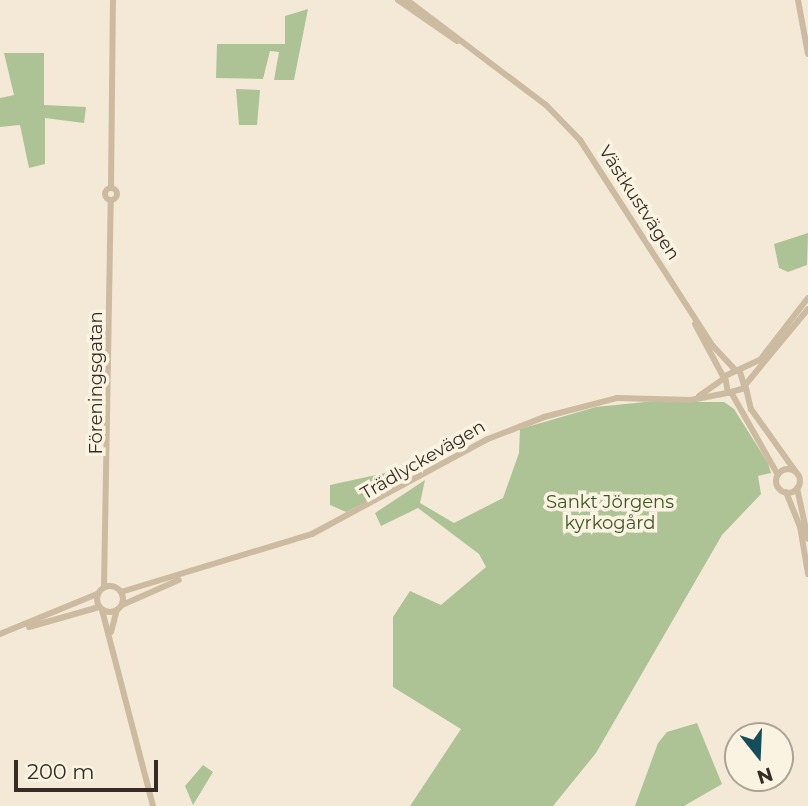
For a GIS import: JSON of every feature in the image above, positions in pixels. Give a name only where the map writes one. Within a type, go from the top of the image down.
[{"type":"street","name":"Föreningsgatan","points":[[103,587],[108,566],[111,200],[104,194],[111,187],[113,0]]},
{"type":"street","name":"Västkustvägen","points":[[398,0],[476,53]]},
{"type":"street","name":"Västkustvägen","points":[[407,0],[564,123],[580,140],[679,291],[730,393]]},
{"type":"street","points":[[798,0],[808,54]]},
{"type":"street","name":"Västkustvägen","points":[[679,291],[746,385]]},
{"type":"street","points":[[738,372],[774,345],[808,298]]},
{"type":"street","points":[[808,309],[746,385],[730,393],[786,492],[800,526],[808,573]]},
{"type":"street","name":"Trädlyckevägen","points":[[675,398],[705,394],[738,372]]},
{"type":"street","points":[[746,385],[751,409],[796,472],[808,539]]},
{"type":"street","name":"Trädlyckevägen","points":[[119,608],[191,574],[332,525],[506,430],[603,401],[730,393]]},
{"type":"street","points":[[778,475],[796,472]]},
{"type":"street","points":[[786,492],[797,488]]},
{"type":"street","name":"Föreningsgatan","points":[[108,566],[120,590]]},
{"type":"street","name":"Trädlyckevägen","points":[[103,587],[120,590],[191,574]]},
{"type":"street","points":[[103,587],[97,594],[0,634],[101,609],[119,608]]},
{"type":"street","points":[[111,641],[119,608],[120,590]]},
{"type":"street","points":[[97,594],[153,806]]},
{"type":"green space","points":[[308,9],[294,80],[274,80],[279,52],[270,51],[263,79],[216,78],[217,44],[285,44],[285,16]]},
{"type":"green space","points":[[4,53],[44,53],[44,105],[86,107],[84,123],[45,118],[45,164],[29,168],[20,125],[0,127],[0,98],[14,95]]},
{"type":"green space","points":[[236,89],[260,90],[257,125],[239,125]]},
{"type":"green space","points":[[808,233],[807,265],[788,272],[779,268],[774,244]]},
{"type":"green space","name":"Sankt Jörgens kyrkogård","points":[[645,402],[724,402],[734,409],[768,463],[771,473],[758,476],[761,494],[722,535],[596,753],[553,806],[410,806],[461,729],[393,687],[393,617],[410,591],[441,605],[486,567],[479,554],[418,508],[381,526],[375,513],[425,480],[420,503],[454,523],[503,498],[519,453],[520,429],[596,407]]},
{"type":"green space","points":[[399,470],[405,483],[346,512],[330,505],[330,485]]},
{"type":"green space","points":[[697,723],[722,784],[684,806],[635,806],[658,743],[667,732]]},
{"type":"green space","points":[[203,765],[213,772],[193,805],[185,786]]}]
